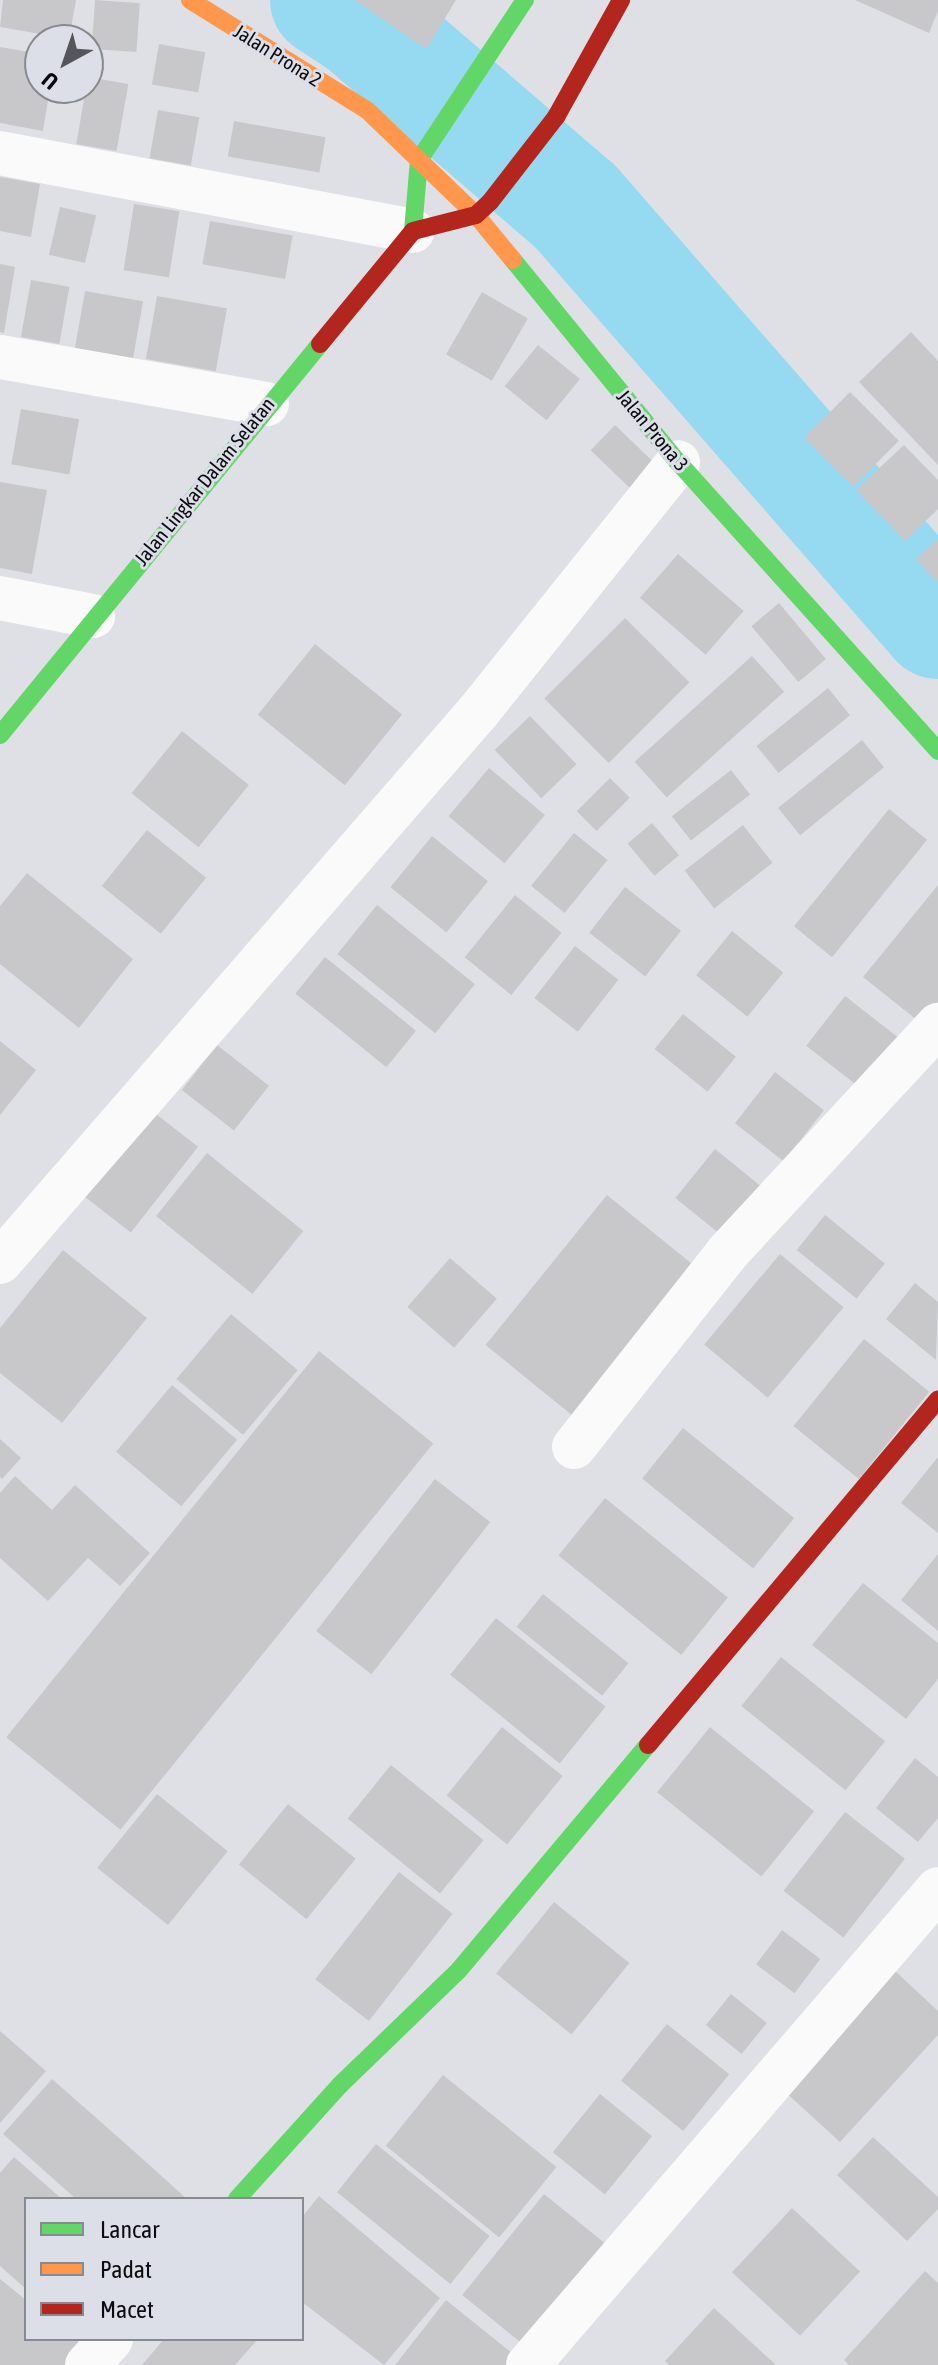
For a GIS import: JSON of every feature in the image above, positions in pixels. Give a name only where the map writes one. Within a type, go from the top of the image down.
[{"type":"street","name":"Jalan Prona 2","points":[[190,0],[367,110]]},
{"type":"street","points":[[413,231],[423,152],[525,0]]},
{"type":"street","points":[[0,153],[413,231],[483,209],[533,149],[621,0]]},
{"type":"street","name":"Jalan Prona 3","points":[[367,110],[423,152],[483,209],[678,462],[938,751]]},
{"type":"street","name":"Jalan Lingkar Dalam Selatan","points":[[0,735],[93,616],[413,231]]},
{"type":"street","points":[[0,357],[267,404]]},
{"type":"street","points":[[0,1262],[478,712],[678,462]]},
{"type":"street","points":[[0,598],[93,616]]},
{"type":"street","points":[[574,1447],[727,1253],[938,1025]]},
{"type":"street","points":[[239,2197],[340,2085],[459,1970],[938,1400]]},
{"type":"street","points":[[528,2365],[938,1889]]},
{"type":"street","points":[[87,2365],[109,2341]]},
{"type":"building","points":[[3,0],[76,0],[72,24],[24,24],[24,31],[0,27]]},
{"type":"building","points":[[95,0],[140,3],[136,52],[104,50],[104,24],[93,24]]},
{"type":"building","points":[[355,0],[456,0],[426,49]]},
{"type":"building","points":[[855,0],[938,0],[938,11],[929,33]]},
{"type":"building","points":[[159,44],[205,52],[198,93],[152,84]]},
{"type":"building","points":[[0,47],[24,51],[24,104],[47,104],[43,131],[0,123]]},
{"type":"building","points":[[104,80],[128,84],[117,151],[76,144],[83,104],[104,104]]},
{"type":"building","points":[[158,110],[199,117],[191,166],[149,158]]},
{"type":"building","points":[[234,121],[326,137],[319,173],[228,156]]},
{"type":"building","points":[[0,177],[40,184],[31,237],[0,231]]},
{"type":"building","points":[[134,204],[179,211],[169,277],[124,270]]},
{"type":"building","points":[[60,207],[96,215],[85,263],[49,255]]},
{"type":"building","points":[[210,221],[293,236],[285,279],[202,264]]},
{"type":"building","points":[[0,264],[15,267],[4,333],[0,332]]},
{"type":"building","points":[[31,280],[69,287],[59,344],[21,337]]},
{"type":"building","points":[[85,291],[143,301],[132,362],[74,352]]},
{"type":"building","points":[[482,292],[528,318],[492,381],[446,354]]},
{"type":"building","points":[[157,296],[227,308],[216,371],[146,359]]},
{"type":"building","points":[[911,332],[938,361],[938,465],[859,382]]},
{"type":"building","points":[[538,345],[580,379],[547,420],[505,386]]},
{"type":"building","points":[[850,392],[899,441],[853,487],[804,438]]},
{"type":"building","points":[[21,409],[79,419],[69,474],[11,464]]},
{"type":"building","points":[[615,425],[656,465],[632,490],[591,450]]},
{"type":"building","points":[[904,445],[938,480],[938,509],[905,541],[856,490]]},
{"type":"building","points":[[0,482],[47,490],[32,574],[0,568]]},
{"type":"building","points":[[938,539],[938,583],[916,559]]},
{"type":"building","points":[[678,554],[744,611],[706,655],[640,598]]},
{"type":"building","points":[[779,603],[826,659],[798,682],[751,626]]},
{"type":"building","points":[[625,618],[689,682],[609,763],[544,699]]},
{"type":"building","points":[[315,644],[402,714],[345,785],[258,715]]},
{"type":"building","points":[[752,656],[784,692],[667,797],[635,762]]},
{"type":"building","points":[[828,688],[850,715],[779,773],[757,746]]},
{"type":"building","points":[[530,716],[577,764],[541,798],[495,750]]},
{"type":"building","points":[[182,731],[249,785],[198,847],[132,793]]},
{"type":"building","points":[[862,740],[884,767],[800,835],[778,808]]},
{"type":"building","points":[[489,768],[545,815],[504,863],[449,816]]},
{"type":"building","points":[[731,770],[750,794],[691,841],[672,816]]},
{"type":"building","points":[[610,778],[630,798],[597,831],[577,811]]},
{"type":"building","points":[[889,809],[927,840],[832,957],[794,926]]},
{"type":"building","points":[[652,823],[679,855],[654,876],[627,844]]},
{"type":"building","points":[[743,825],[773,863],[714,908],[685,871]]},
{"type":"building","points":[[147,830],[206,878],[161,934],[102,886]]},
{"type":"building","points":[[574,833],[607,860],[565,913],[531,886]]},
{"type":"building","points":[[432,836],[488,881],[446,933],[390,887]]},
{"type":"building","points":[[27,873],[133,959],[79,1028],[0,964],[0,906]]},
{"type":"building","points":[[938,885],[938,1004],[922,1024],[863,977]]},
{"type":"building","points":[[625,887],[681,931],[645,976],[589,933]]},
{"type":"building","points":[[515,895],[562,933],[511,995],[465,957]]},
{"type":"building","points":[[377,905],[475,984],[435,1033],[337,954]]},
{"type":"building","points":[[732,931],[783,973],[747,1017],[696,975]]},
{"type":"building","points":[[575,946],[618,980],[578,1032],[534,998]]},
{"type":"building","points":[[325,957],[416,1031],[386,1067],[295,994]]},
{"type":"building","points":[[845,996],[899,1038],[860,1088],[806,1046]]},
{"type":"building","points":[[683,1014],[736,1057],[708,1092],[655,1049]]},
{"type":"building","points":[[0,1041],[36,1070],[0,1115]]},
{"type":"building","points":[[217,1045],[269,1086],[234,1131],[182,1090]]},
{"type":"building","points":[[775,1072],[824,1110],[784,1161],[735,1123]]},
{"type":"building","points":[[142,1103],[198,1147],[131,1233],[75,1189]]},
{"type":"building","points":[[715,1149],[764,1189],[724,1238],[675,1198]]},
{"type":"building","points":[[207,1153],[303,1231],[252,1294],[156,1216]]},
{"type":"building","points":[[607,1195],[701,1271],[580,1421],[486,1345]]},
{"type":"building","points":[[825,1215],[885,1263],[857,1298],[797,1250]]},
{"type":"building","points":[[63,1250],[147,1318],[62,1423],[0,1373],[0,1328]]},
{"type":"building","points":[[780,1254],[844,1307],[768,1398],[704,1344]]},
{"type":"building","points":[[450,1258],[497,1299],[454,1348],[407,1307]]},
{"type":"building","points":[[915,1283],[938,1302],[936,1360],[886,1319]]},
{"type":"building","points":[[231,1314],[298,1370],[243,1435],[176,1379]]},
{"type":"building","points":[[864,1339],[929,1392],[859,1479],[794,1426]]},
{"type":"building","points":[[319,1351],[433,1444],[120,1830],[6,1737]]},
{"type":"building","points":[[172,1385],[237,1440],[181,1506],[116,1452]]},
{"type":"building","points":[[683,1428],[794,1518],[753,1569],[642,1479]]},
{"type":"building","points":[[0,1439],[21,1458],[2,1479],[0,1477]]},
{"type":"building","points":[[938,1457],[938,1533],[901,1503]]},
{"type":"building","points":[[15,1476],[52,1510],[75,1485],[150,1553],[120,1586],[88,1558],[48,1601],[0,1558],[0,1493]]},
{"type":"building","points":[[435,1479],[490,1522],[371,1674],[316,1631]]},
{"type":"building","points":[[605,1498],[728,1597],[681,1655],[558,1556]]},
{"type":"building","points":[[938,1554],[938,1631],[901,1600]]},
{"type":"building","points":[[863,1583],[938,1643],[938,1679],[906,1719],[812,1645]]},
{"type":"building","points":[[543,1594],[628,1663],[602,1696],[517,1627]]},
{"type":"building","points":[[496,1618],[606,1707],[560,1763],[450,1675]]},
{"type":"building","points":[[781,1657],[885,1741],[845,1790],[741,1706]]},
{"type":"building","points":[[502,1727],[563,1776],[507,1844],[447,1795]]},
{"type":"building","points":[[710,1727],[814,1811],[761,1877],[657,1792]]},
{"type":"building","points":[[915,1758],[938,1777],[938,1818],[918,1842],[876,1808]]},
{"type":"building","points":[[391,1765],[483,1840],[440,1894],[348,1819]]},
{"type":"building","points":[[157,1794],[228,1851],[168,1925],[97,1868]]},
{"type":"building","points":[[288,1804],[356,1859],[307,1919],[239,1865]]},
{"type":"building","points":[[845,1812],[905,1859],[843,1938],[783,1891]]},
{"type":"building","points":[[399,1872],[453,1914],[369,2021],[315,1979]]},
{"type":"building","points":[[554,1902],[629,1963],[571,2035],[496,1973]]},
{"type":"building","points":[[782,1930],[820,1959],[794,1993],[756,1964]]},
{"type":"building","points":[[894,1970],[938,2011],[938,2035],[840,2142],[783,2090]]},
{"type":"building","points":[[731,1994],[767,2023],[742,2054],[706,2025]]},
{"type":"building","points":[[667,2024],[729,2074],[683,2131],[621,2081]]},
{"type":"building","points":[[0,2031],[46,2071],[0,2123]]},
{"type":"building","points":[[443,2075],[556,2167],[499,2238],[386,2146]]},
{"type":"building","points":[[52,2079],[185,2197],[74,2197],[3,2134]]},
{"type":"building","points":[[600,2094],[652,2136],[605,2194],[553,2152]]},
{"type":"building","points":[[873,2137],[938,2197],[938,2209],[907,2241],[837,2175]]},
{"type":"building","points":[[376,2144],[489,2236],[450,2284],[337,2192]]},
{"type":"building","points":[[14,2157],[60,2197],[24,2197],[24,2287],[0,2266],[0,2173]]},
{"type":"building","points":[[544,2194],[606,2244],[524,2345],[462,2295]]},
{"type":"building","points":[[319,2196],[440,2298],[384,2365],[304,2304],[304,2215]]},
{"type":"building","points":[[792,2208],[860,2271],[800,2336],[732,2272]]},
{"type":"building","points":[[925,2271],[938,2283],[938,2365],[849,2365],[844,2360]]},
{"type":"building","points":[[0,2279],[24,2298],[24,2341],[77,2341],[82,2345],[66,2365],[0,2365]]},
{"type":"building","points":[[446,2300],[523,2362],[521,2365],[395,2365]]},
{"type":"building","points":[[714,2308],[776,2365],[669,2365],[665,2361]]},
{"type":"building","points":[[162,2341],[256,2341],[235,2365],[142,2365]]},
{"type":"waterway","points":[[327,0],[362,23],[575,206],[938,622]]},
{"type":"traffic: fast","points":[[413,231],[419,160],[525,0]]},
{"type":"traffic: fast","points":[[513,260],[678,462],[938,751]]},
{"type":"traffic: fast","points":[[0,735],[320,344]]},
{"type":"traffic: fast","points":[[239,2197],[340,2085],[459,1970],[648,1745]]},
{"type":"traffic: slow","points":[[190,0],[367,110],[476,215],[513,260]]},
{"type":"traffic: jam","points":[[320,344],[413,231],[476,215],[490,202],[556,117],[621,0]]},
{"type":"traffic: jam","points":[[648,1745],[938,1400]]}]
